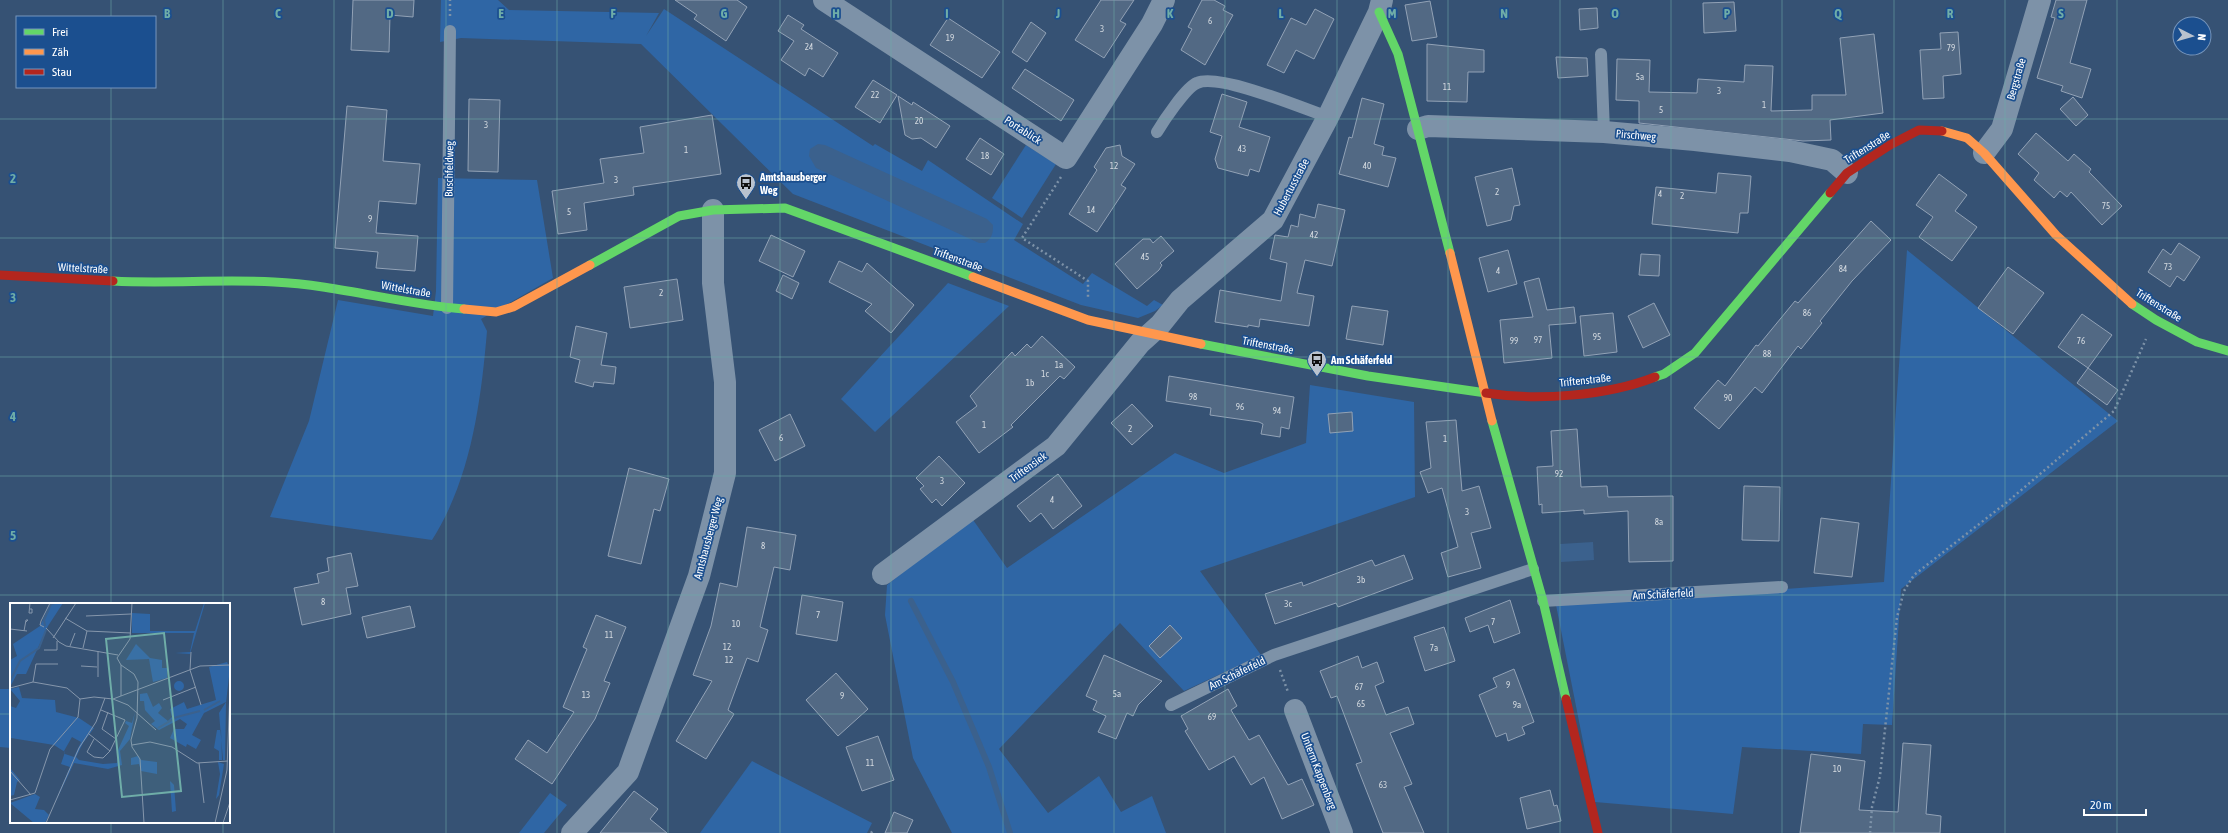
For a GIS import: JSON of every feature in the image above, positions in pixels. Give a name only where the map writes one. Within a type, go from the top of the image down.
[{"type":"street","name":"Portablick","points":[[824,0],[1066,158]]},
{"type":"street","points":[[1066,158],[1152,24],[1164,0]]},
{"type":"street","name":"Bergstraße","points":[[1984,153],[2002,129],[2040,0]]},
{"type":"street","points":[[1380,6],[1398,54],[1486,394],[1543,600],[1598,833]]},
{"type":"street","name":"Hubertusstraße","points":[[1148,334],[1160,325],[1180,300],[1273,220],[1328,117],[1380,6]]},
{"type":"street","name":"Pirschweg","points":[[1418,129],[1428,126],[1604,132],[1790,151],[1832,160],[1847,173]]},
{"type":"street","name":"Triftenstraße","points":[[785,208],[1088,320],[1148,334],[1368,376],[1486,394],[1539,396],[1580,394],[1632,386],[1664,374],[1695,353],[1847,173],[1890,145],[1919,130],[1946,131],[1966,138],[1984,153],[2056,234],[2129,302],[2156,320],[2197,342],[2228,351]]},
{"type":"street","name":"Wittelstraße","points":[[0,275],[143,283],[274,282],[334,289],[447,308],[496,312],[512,307],[679,216],[713,210],[785,208]]},
{"type":"street","name":"Amtshausberger Weg","points":[[572,833],[628,772],[699,576],[725,473],[725,382],[714,283],[713,210]]},
{"type":"street","name":"Triftensiek","points":[[883,574],[1056,446],[1148,334]]},
{"type":"street","name":"Unterm Kappenberg","points":[[1295,710],[1342,833]]},
{"type":"lane","name":"Buschfeldweg","points":[[447,308],[450,31]]},
{"type":"lane","points":[[1601,54],[1604,132]]},
{"type":"lane","points":[[1157,132],[1165,118],[1196,83],[1212,80],[1244,88],[1328,117]]},
{"type":"lane","name":"Am Schäferfeld","points":[[1170,705],[1274,655],[1534,569]]},
{"type":"lane","name":"Am Schäferfeld","points":[[1543,600],[1782,587]]},
{"type":"path","points":[[1066,158],[1066,169],[1022,238],[1088,281],[1088,301]]},
{"type":"path","points":[[1870,833],[1872,807],[1880,776],[1897,617],[1904,591],[1914,575],[2006,503],[2114,410],[2156,320]]},
{"type":"path","points":[[1274,655],[1295,710]]},
{"type":"path","points":[[871,833],[874,829]]},
{"type":"shaded area","points":[[441,0],[498,0],[509,10],[659,13],[646,36],[664,9],[873,146],[875,144],[922,171],[928,160],[1023,224],[1014,240],[1083,284],[1092,273],[1147,306],[1154,300],[1163,305],[1155,311],[1138,318],[1081,305],[793,194],[641,44],[461,38],[440,42]]},
{"type":"shaded area","points":[[818,144],[825,145],[987,219],[993,225],[991,237],[985,243],[979,243],[816,168],[809,156],[810,149]]},
{"type":"shaded area","points":[[1026,145],[1056,164],[1022,218],[992,198]]},
{"type":"shaded area","points":[[438,178],[537,180],[553,278],[481,319],[487,331],[485,358],[477,412],[465,466],[456,492],[445,516],[432,540],[270,517],[309,421],[338,300],[433,316],[436,291]]},
{"type":"shaded area","points":[[1907,250],[2118,421],[1901,589],[1892,725],[1863,724],[1861,754],[1742,747],[1733,814],[1595,802],[1556,605],[1884,582]]},
{"type":"shaded area","points":[[948,283],[1009,306],[875,432],[841,399]]},
{"type":"shaded area","points":[[1310,385],[1414,402],[1415,497],[1200,571],[1261,655],[1184,691],[1120,623],[999,749],[1048,813],[1099,776],[1121,812],[1152,796],[1166,833],[952,833],[913,758],[885,615],[887,585],[971,517],[1007,568],[1175,453],[1224,473],[1306,443]]},
{"type":"shaded area","points":[[1593,542],[1594,560],[1561,562],[1560,544]]},
{"type":"shaded area","points":[[0,689],[10,689],[10,748],[0,747]]},
{"type":"shaded area","points":[[752,761],[872,823],[867,833],[700,833]]},
{"type":"shaded area","points":[[550,793],[567,805],[544,833],[519,833]]},
{"type":"building","points":[[353,0],[414,0],[413,17],[390,15],[389,52],[351,50]]},
{"type":"building","points":[[675,0],[737,0],[747,7],[726,41],[694,19],[697,15]]},
{"type":"building","points":[[1101,0],[1134,0],[1120,21],[1126,24],[1104,58],[1075,40]]},
{"type":"building","points":[[1202,0],[1214,0],[1225,6],[1223,10],[1233,15],[1205,65],[1181,50],[1192,29],[1188,27]]},
{"type":"building","points":[[2056,0],[2087,0],[2070,63],[2091,69],[2082,98],[2061,91],[2063,86],[2037,78],[2055,18],[2051,17]]},
{"type":"building","points":[[1430,1],[1437,37],[1412,41],[1405,5]]},
{"type":"building","points":[[1734,2],[1736,31],[1704,33],[1703,3]]},
{"type":"building","points":[[1597,8],[1598,28],[1580,30],[1579,9]]},
{"type":"building","points":[[1315,9],[1334,19],[1314,59],[1296,50],[1284,73],[1267,65],[1291,18],[1306,25]]},
{"type":"building","points":[[788,15],[804,25],[801,29],[838,53],[823,77],[809,68],[805,76],[781,60],[794,41],[778,31]]},
{"type":"building","points":[[948,18],[1000,52],[982,78],[930,45]]},
{"type":"building","points":[[1031,22],[1046,33],[1027,62],[1012,52]]},
{"type":"building","points":[[1958,32],[1961,74],[1943,76],[1944,98],[1923,99],[1920,50],[1941,49],[1940,33]]},
{"type":"building","points":[[1874,34],[1883,113],[1830,120],[1831,140],[1803,141],[1639,123],[1639,101],[1616,100],[1617,59],[1650,60],[1649,92],[1697,93],[1698,79],[1744,82],[1745,65],[1773,66],[1771,111],[1812,110],[1812,95],[1846,95],[1840,38]]},
{"type":"building","points":[[1427,44],[1484,50],[1484,72],[1468,72],[1467,102],[1427,101]]},
{"type":"building","points":[[1556,57],[1587,58],[1588,76],[1558,78]]},
{"type":"building","points":[[1025,69],[1074,100],[1061,121],[1012,88]]},
{"type":"building","points":[[873,80],[897,95],[880,123],[855,107]]},
{"type":"building","points":[[1222,94],[1247,102],[1239,127],[1270,137],[1259,172],[1250,169],[1248,176],[1218,168],[1215,159],[1222,136],[1210,132]]},
{"type":"building","points":[[898,96],[912,105],[913,102],[950,126],[936,148],[921,138],[912,139],[905,135]]},
{"type":"building","points":[[2073,97],[2088,115],[2076,126],[2060,109]]},
{"type":"building","points":[[1362,98],[1384,104],[1374,144],[1384,147],[1382,155],[1396,158],[1388,187],[1339,174],[1349,137],[1352,138]]},
{"type":"building","points":[[469,99],[500,100],[498,172],[468,171]]},
{"type":"building","points":[[347,106],[387,110],[383,161],[420,164],[416,204],[379,201],[376,233],[418,236],[415,271],[376,268],[378,252],[335,248]]},
{"type":"building","points":[[712,115],[721,174],[633,187],[634,195],[584,203],[587,230],[558,234],[552,191],[604,183],[600,159],[644,153],[640,127]]},
{"type":"building","points":[[2036,133],[2068,161],[2074,154],[2091,169],[2089,172],[2122,206],[2102,225],[2071,192],[2067,197],[2060,191],[2054,198],[2034,180],[2039,173],[2018,154]]},
{"type":"building","points":[[980,138],[1004,154],[991,175],[966,159]]},
{"type":"building","points":[[1120,145],[1122,156],[1135,164],[1121,185],[1126,188],[1097,232],[1069,214],[1097,170],[1094,167],[1106,148]]},
{"type":"building","points":[[1512,168],[1520,205],[1514,206],[1511,220],[1487,226],[1475,177]]},
{"type":"building","points":[[1718,173],[1751,176],[1748,213],[1740,213],[1738,233],[1652,224],[1656,187],[1716,193]]},
{"type":"building","points":[[1939,174],[1967,195],[1955,211],[1977,227],[1952,261],[1919,237],[1933,217],[1916,205]]},
{"type":"building","points":[[1318,204],[1345,210],[1332,266],[1305,260],[1297,293],[1314,296],[1309,326],[1260,319],[1259,327],[1248,325],[1248,327],[1215,322],[1220,290],[1281,301],[1287,263],[1270,259],[1275,235],[1288,237],[1291,225],[1298,227],[1300,214],[1315,218]]},
{"type":"building","points":[[1871,221],[1891,240],[1852,281],[1820,321],[1822,323],[1801,349],[1798,346],[1762,393],[1755,387],[1719,429],[1694,408],[1718,380],[1725,386],[1756,345],[1758,346],[1795,301],[1798,303]]},
{"type":"building","points":[[771,235],[805,251],[793,277],[759,261]]},
{"type":"building","points":[[1161,236],[1174,251],[1160,263],[1162,265],[1159,270],[1137,289],[1115,264],[1143,239],[1150,239],[1153,243]]},
{"type":"building","points":[[2179,243],[2200,257],[2184,281],[2177,276],[2170,287],[2148,272],[2163,249],[2171,255]]},
{"type":"building","points":[[1508,250],[1517,284],[1488,292],[1479,258]]},
{"type":"building","points":[[1641,254],[1660,255],[1659,276],[1639,275]]},
{"type":"building","points":[[839,261],[862,272],[867,263],[914,305],[891,333],[865,311],[872,304],[829,282]]},
{"type":"building","points":[[2008,267],[2044,293],[2013,334],[1978,308]]},
{"type":"building","points":[[783,275],[799,283],[792,299],[776,291]]},
{"type":"building","points":[[1539,278],[1547,310],[1574,307],[1576,323],[1549,325],[1552,358],[1504,363],[1500,320],[1533,317],[1524,282]]},
{"type":"building","points":[[677,279],[683,320],[630,328],[624,287]]},
{"type":"building","points":[[1654,303],[1670,335],[1643,348],[1628,316]]},
{"type":"building","points":[[1352,306],[1388,311],[1383,345],[1346,339]]},
{"type":"building","points":[[1613,313],[1617,352],[1584,356],[1580,316]]},
{"type":"building","points":[[2082,314],[2112,335],[2088,368],[2058,347]]},
{"type":"building","points":[[576,326],[607,333],[601,365],[616,367],[614,384],[594,382],[593,387],[575,382],[580,360],[570,357]]},
{"type":"building","points":[[1042,336],[1075,367],[1064,379],[1060,376],[1011,425],[1013,427],[979,453],[956,422],[977,406],[970,396],[1012,352],[1015,356],[1027,344],[1031,348]]},
{"type":"building","points":[[2088,368],[2118,390],[2107,405],[2077,383]]},
{"type":"building","points":[[1169,376],[1294,397],[1289,429],[1281,427],[1280,437],[1261,434],[1263,424],[1259,422],[1210,415],[1211,408],[1166,401]]},
{"type":"building","points":[[1132,404],[1153,426],[1132,445],[1111,423]]},
{"type":"building","points":[[1352,412],[1353,431],[1330,433],[1328,414]]},
{"type":"building","points":[[790,414],[805,446],[775,461],[759,430]]},
{"type":"building","points":[[1456,420],[1462,491],[1479,486],[1491,528],[1471,533],[1481,568],[1448,577],[1441,553],[1458,547],[1442,488],[1428,493],[1420,472],[1431,468],[1426,422]]},
{"type":"building","points":[[1577,429],[1581,487],[1607,486],[1608,497],[1673,496],[1673,561],[1629,562],[1628,511],[1584,514],[1584,510],[1542,513],[1542,504],[1539,505],[1537,467],[1553,466],[1551,431]]},
{"type":"building","points":[[939,456],[965,483],[942,506],[936,499],[932,503],[920,489],[924,486],[916,478]]},
{"type":"building","points":[[629,468],[669,479],[660,511],[654,509],[641,564],[608,556]]},
{"type":"building","points":[[1058,474],[1082,506],[1053,529],[1041,513],[1030,522],[1017,506]]},
{"type":"building","points":[[1744,486],[1780,487],[1779,541],[1742,540]]},
{"type":"building","points":[[1821,518],[1859,523],[1852,577],[1814,573]]},
{"type":"building","points":[[747,527],[796,535],[790,570],[774,567],[760,627],[768,630],[758,662],[747,658],[728,710],[734,714],[706,759],[676,741],[712,681],[693,675],[711,626],[720,583],[737,587]]},
{"type":"building","points":[[351,553],[358,586],[346,588],[351,614],[302,625],[294,588],[319,583],[317,574],[329,571],[327,558]]},
{"type":"building","points":[[1404,555],[1413,579],[1338,607],[1336,603],[1275,624],[1265,594],[1302,582],[1303,586],[1372,560],[1375,566]]},
{"type":"building","points":[[802,595],[843,602],[837,641],[796,634]]},
{"type":"building","points":[[1510,600],[1520,633],[1494,643],[1488,625],[1470,632],[1465,618]]},
{"type":"building","points":[[410,606],[415,627],[367,638],[362,617]]},
{"type":"building","points":[[596,615],[626,627],[604,681],[610,683],[595,719],[552,784],[515,759],[528,740],[547,753],[574,712],[563,707],[587,649],[583,647]]},
{"type":"building","points":[[1170,625],[1182,638],[1160,658],[1149,646]]},
{"type":"building","points":[[1444,627],[1455,661],[1425,671],[1414,637]]},
{"type":"building","points":[[1104,655],[1162,681],[1138,705],[1133,716],[1127,713],[1116,739],[1098,732],[1106,716],[1093,710],[1097,701],[1086,696]]},
{"type":"building","points":[[1358,656],[1362,668],[1377,662],[1384,682],[1375,686],[1386,715],[1408,707],[1414,724],[1390,733],[1412,784],[1404,787],[1424,833],[1383,833],[1356,764],[1362,762],[1337,696],[1331,698],[1320,671]]},
{"type":"building","points":[[1514,669],[1534,722],[1522,727],[1525,734],[1508,741],[1506,733],[1496,737],[1479,695],[1497,687],[1493,678]]},
{"type":"building","points":[[836,673],[868,709],[838,736],[806,700]]},
{"type":"building","points":[[1228,689],[1237,706],[1231,710],[1249,740],[1259,735],[1288,785],[1302,779],[1314,805],[1282,819],[1264,777],[1251,785],[1234,756],[1209,770],[1185,731],[1188,729],[1181,716]]},
{"type":"building","points":[[878,736],[894,780],[862,791],[846,747]]},
{"type":"building","points":[[1903,743],[1931,745],[1926,814],[1941,816],[1940,833],[1800,833],[1811,754],[1865,761],[1859,810],[1898,812]]},
{"type":"building","points":[[1550,790],[1554,806],[1557,805],[1561,821],[1527,829],[1520,798]]},
{"type":"building","points":[[634,791],[658,809],[650,819],[667,833],[600,833]]},
{"type":"building","points":[[894,812],[913,820],[907,833],[885,833]]},
{"type":"waterway","points":[[911,601],[953,682],[989,767],[1010,833]]},
{"type":"traffic: fast","points":[[1379,12],[1398,54],[1450,253]]},
{"type":"traffic: fast","points":[[1655,377],[1664,374],[1695,353],[1830,193]]},
{"type":"traffic: fast","points":[[590,265],[679,216],[713,210],[785,208],[973,277]]},
{"type":"traffic: fast","points":[[113,281],[274,282],[322,287],[440,307],[464,309]]},
{"type":"traffic: fast","points":[[2132,304],[2156,320],[2197,342],[2228,351]]},
{"type":"traffic: fast","points":[[1201,344],[1368,376],[1486,393]]},
{"type":"traffic: fast","points":[[1492,421],[1543,601],[1566,699]]},
{"type":"traffic: slow","points":[[1942,131],[1967,138],[1984,153],[2056,235],[2132,304]]},
{"type":"traffic: slow","points":[[1450,253],[1492,421]]},
{"type":"traffic: slow","points":[[464,309],[496,312],[513,307],[590,265]]},
{"type":"traffic: slow","points":[[973,277],[1088,320],[1201,344]]},
{"type":"traffic: jam","points":[[1830,193],[1847,173],[1890,145],[1919,130],[1942,131]]},
{"type":"traffic: jam","points":[[0,275],[113,281]]},
{"type":"traffic: jam","points":[[1486,393],[1527,397],[1594,393],[1616,389],[1655,377]]},
{"type":"traffic: jam","points":[[1566,699],[1598,833]]},
{"type":"place","name":"Amtshausberger Weg","points":[[746,200]]},
{"type":"place","name":"Am Schäferfeld","points":[[1317,377]]}]
